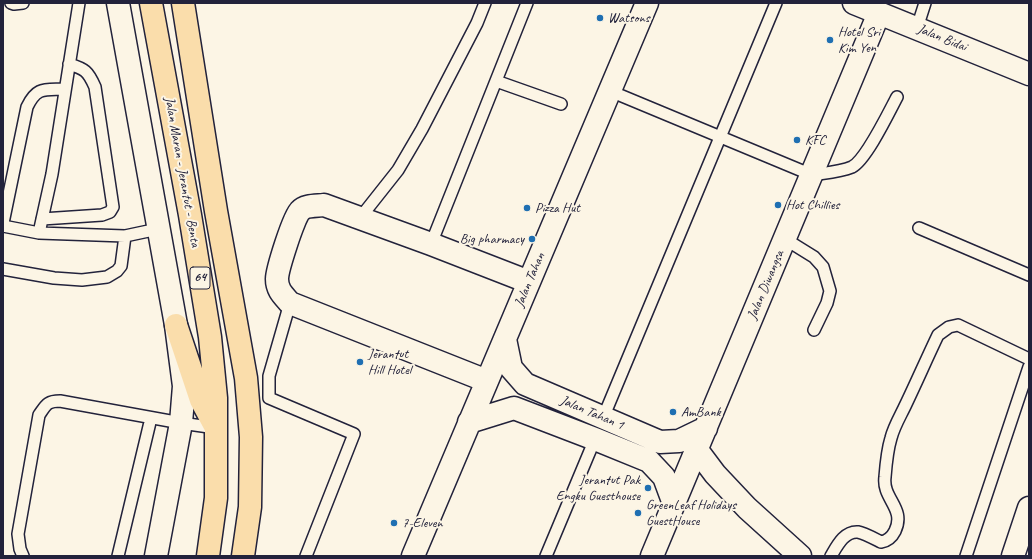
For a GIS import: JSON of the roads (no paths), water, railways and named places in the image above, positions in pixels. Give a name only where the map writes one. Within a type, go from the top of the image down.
[{"type":"main road","name":"Jalan Maran - Jerantut - Benta","points":[[151,3],[190,215],[210,337],[216,398],[217,428],[216,498],[208,556]]},
{"type":"main road","name":"Jalan Maran - Jerantut - Benta","points":[[183,3],[215,203],[246,378],[251,437],[250,507],[243,556]]},
{"type":"main road","points":[[176,325],[201,400],[217,428]]},
{"type":"street","points":[[118,3],[176,325],[184,386],[181,424],[156,556]]},
{"type":"street","name":"Jalan Tahan","points":[[413,556],[647,3]]},
{"type":"street","name":"Jalan Bidai","points":[[854,3],[1029,74]]},
{"type":"street","name":"Jalan Diwangsa","points":[[652,556],[879,13]]},
{"type":"street","points":[[487,381],[290,302],[279,291],[277,279],[281,259],[295,218],[300,210],[312,206],[324,205],[529,282]]},
{"type":"street","name":"Jalan Tahan 1","points":[[505,339],[511,368],[525,384],[660,442],[679,441],[706,428]]},
{"type":"street","name":"Jalan Tahan 1","points":[[470,422],[514,408],[595,439],[649,461],[664,477],[674,504]]},
{"type":"street","points":[[697,450],[715,474],[747,508],[800,556]]},
{"type":"street","points":[[686,476],[747,508]]},
{"type":"street","points":[[1013,556],[1029,508]]},
{"type":"lane","points":[[11,3],[23,3]]},
{"type":"lane","points":[[39,233],[52,174],[79,3]]},
{"type":"lane","points":[[360,218],[398,170],[422,129],[477,23],[485,3]]},
{"type":"lane","points":[[431,244],[527,3]]},
{"type":"lane","points":[[603,418],[776,3]]},
{"type":"lane","points":[[917,28],[925,3]]},
{"type":"lane","points":[[42,219],[102,215],[110,212],[113,206],[95,87],[90,76],[83,69],[69,64]]},
{"type":"lane","points":[[496,81],[561,104]]},
{"type":"lane","points":[[65,89],[43,90],[38,92],[30,100],[27,107],[3,224],[39,233],[125,236],[158,229]]},
{"type":"lane","points":[[610,92],[812,175],[852,167],[861,159],[874,140],[898,97]]},
{"type":"lane","points":[[919,228],[1029,275]]},
{"type":"lane","points":[[3,269],[54,278],[82,280],[107,277],[117,272],[121,266],[125,236]]},
{"type":"lane","points":[[785,239],[814,257],[822,267],[830,291],[827,303],[814,330]]},
{"type":"lane","points":[[290,302],[269,376],[269,398],[354,434],[306,556]]},
{"type":"lane","points":[[831,556],[840,541],[849,533],[858,532],[881,542],[887,540],[896,531],[899,519],[896,508],[886,492],[884,480],[891,436],[938,335],[949,327],[958,325],[1029,359]]},
{"type":"lane","points":[[966,556],[1029,367]]},
{"type":"lane","points":[[23,556],[20,549],[18,534],[39,415],[46,405],[52,401],[60,401],[181,424],[217,428]]},
{"type":"lane","points":[[118,556],[151,418]]},
{"type":"lane","points":[[546,556],[595,439]]},
{"type":"place","name":"Watsons","points":[[600,18]]},
{"type":"place","name":"Hotel Sri Kim Yen","points":[[830,40]]},
{"type":"place","name":"KFC","points":[[797,140]]},
{"type":"place","name":"Hot Chillies","points":[[778,205]]},
{"type":"place","name":"Pizza Hut","points":[[527,208]]},
{"type":"place","name":"Big pharmacy","points":[[532,239]]},
{"type":"place","name":"Jerantut Hill Hotel","points":[[360,362]]},
{"type":"place","name":"AmBank","points":[[673,412]]},
{"type":"place","name":"Jerantut Pak Engku Guesthouse","points":[[648,488]]},
{"type":"place","name":"GreenLeaf Holidays GuestHouse","points":[[638,513]]},
{"type":"place","name":"7-Eleven","points":[[394,523]]}]
